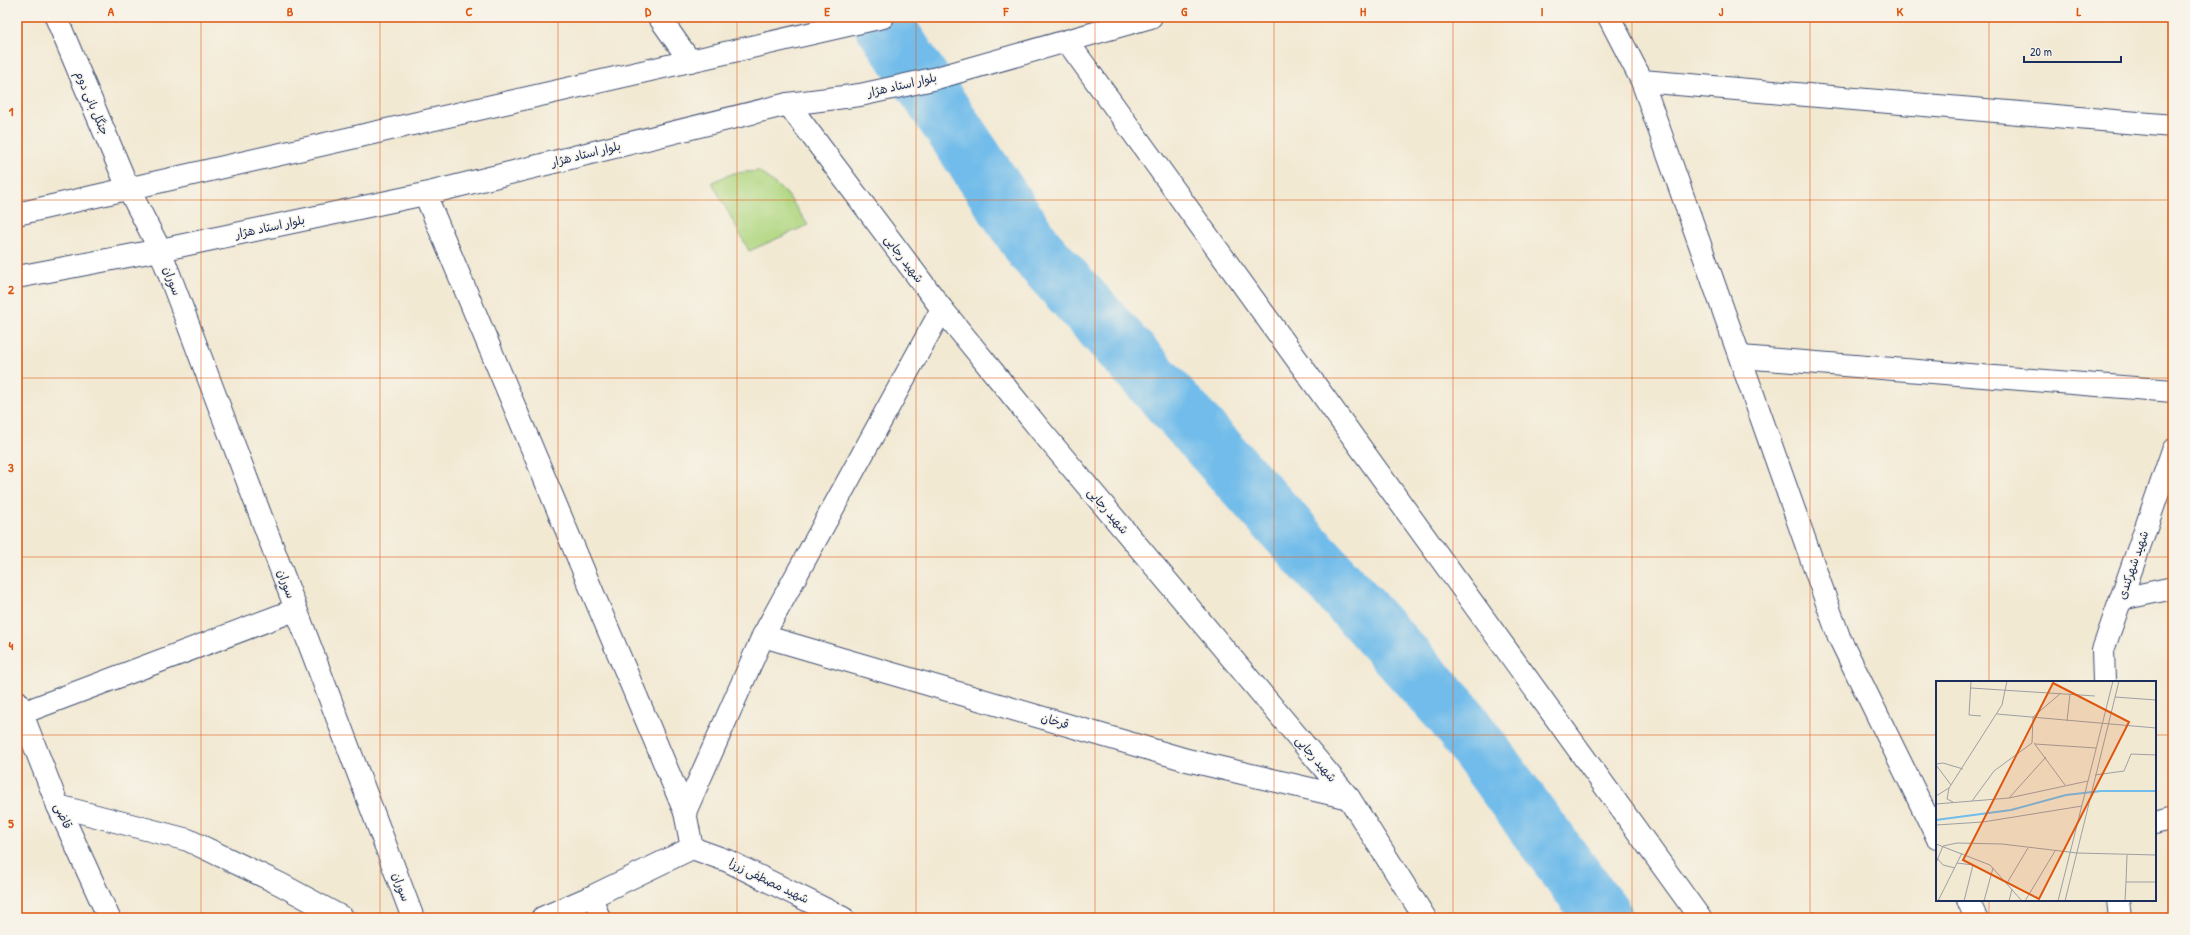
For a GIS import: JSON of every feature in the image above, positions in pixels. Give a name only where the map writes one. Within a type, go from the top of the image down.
[{"type":"street","name":"جنگل بانی دوم","points":[[56,17],[128,188],[160,250]]},
{"type":"street","points":[[659,17],[690,61]]},
{"type":"street","points":[[17,214],[883,17]]},
{"type":"street","name":"بلوار استاد هژار","points":[[17,277],[160,250],[425,194],[788,104],[860,95],[933,79],[1151,17]]},
{"type":"street","points":[[1610,17],[1642,81],[1839,637],[1936,835]]},
{"type":"street","points":[[1067,41],[1700,918]]},
{"type":"street","points":[[1642,81],[2173,126]]},
{"type":"street","name":"شهید رجایی","points":[[788,104],[942,309],[1042,432],[1349,798],[1425,918]]},
{"type":"street","points":[[425,194],[685,812],[692,848],[593,896],[542,918]]},
{"type":"street","name":"سوران","points":[[160,250],[295,610],[413,918]]},
{"type":"street","points":[[685,812],[763,636],[942,309]]},
{"type":"street","points":[[1741,357],[2173,391]]},
{"type":"street","name":"شهید شهرکندی","points":[[2104,681],[2103,650],[2173,450]]},
{"type":"street","points":[[2121,599],[2173,588]]},
{"type":"street","points":[[19,707],[295,610]]},
{"type":"street","name":"قرخان","points":[[763,636],[1187,760],[1349,798]]},
{"type":"street","name":"قاضی","points":[[19,707],[58,806],[109,918]]},
{"type":"street","points":[[58,806],[188,840],[280,884],[343,918]]},
{"type":"street","points":[[2156,823],[2173,818]]},
{"type":"street","name":"شهید مصطفی زرزا","points":[[692,848],[728,861],[843,918]]},
{"type":"street","points":[[1968,901],[1976,918]]},
{"type":"street","points":[[2118,901],[2120,918]]},
{"type":"lane","points":[[593,896],[601,918]]},
{"type":"green space","points":[[759,171],[787,194],[808,225],[749,251],[712,182],[734,173]]},
{"type":"building","points":[[1815,912],[1818,918],[1804,918]]},
{"type":"waterway","points":[[879,17],[1035,250],[1453,713],[1604,918]]}]
